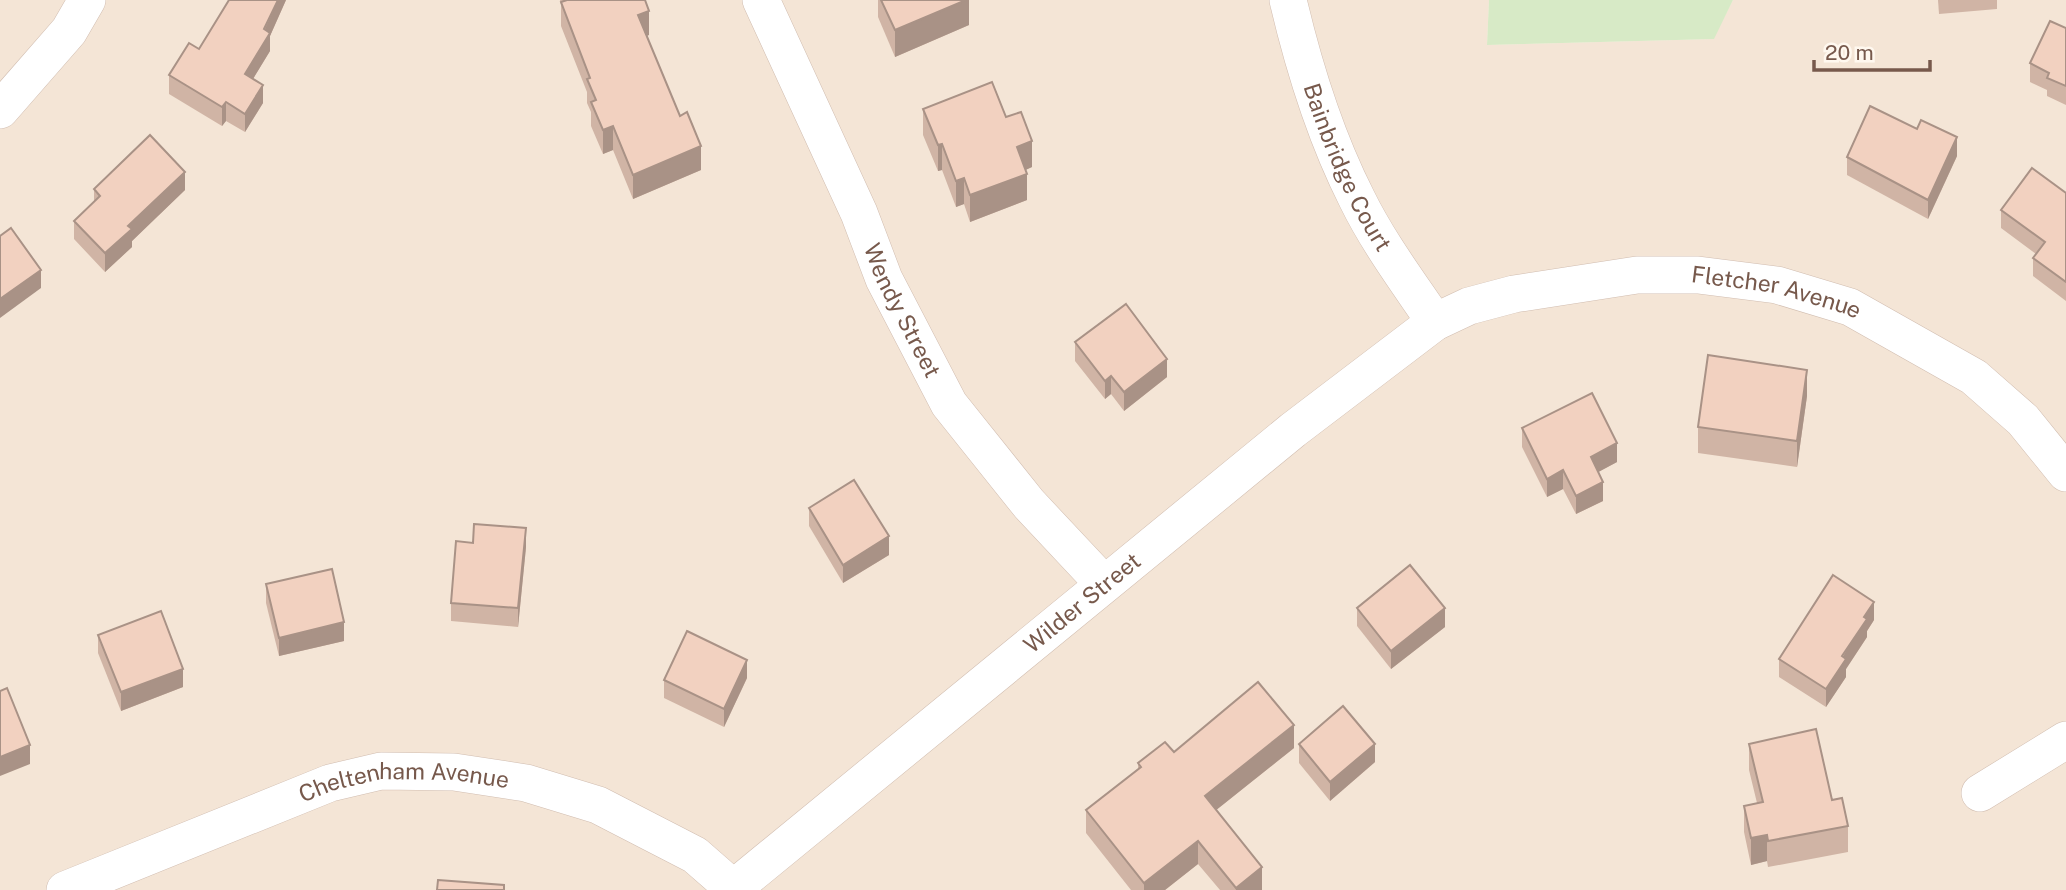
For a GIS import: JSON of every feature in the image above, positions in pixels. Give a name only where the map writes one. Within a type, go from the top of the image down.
[{"type":"street","points":[[0,110],[69,31],[87,0]]},
{"type":"street","name":"Wendy Street","points":[[761,0],[859,213],[884,279],[949,404],[1029,504],[1104,584]]},
{"type":"street","name":"Bainbridge Court","points":[[1288,0],[1300,49],[1331,140],[1357,200],[1435,322]]},
{"type":"street","name":"Fletcher Avenue","points":[[1435,322],[1469,306],[1514,295],[1637,275],[1698,275],[1777,285],[1850,307],[1973,377],[2024,419],[2066,473]]},
{"type":"street","name":"Wilder Street","points":[[735,889],[1293,430],[1435,322]]},
{"type":"street","points":[[1980,793],[2066,740]]},
{"type":"street","name":"Cheltenham Avenue","points":[[65,890],[330,783],[381,771],[454,772],[526,783],[598,805],[695,855],[735,889]]},
{"type":"shaded area","points":[[0,0],[1489,0],[1487,45],[1713,39],[1733,0],[2066,0],[2066,890],[0,890]]},
{"type":"green space","points":[[1489,0],[1733,0],[1714,39],[1487,45]]},
{"type":"building","points":[[229,0],[278,0],[264,29],[270,33],[245,74],[263,85],[245,114],[226,102],[222,107],[169,75],[189,43],[199,49]]},
{"type":"building","points":[[645,0],[649,11],[638,15],[680,116],[687,112],[701,146],[633,175],[613,126],[603,130],[591,102],[596,100],[587,79],[590,78],[561,2]]},
{"type":"building","points":[[881,0],[966,0],[895,30]]},
{"type":"building","points":[[2050,21],[2066,28],[2066,86],[2047,78],[2049,73],[2030,63]]},
{"type":"building","points":[[992,82],[1006,117],[1021,112],[1032,141],[1017,147],[1027,174],[970,195],[964,178],[956,181],[942,144],[938,145],[923,109]]},
{"type":"building","points":[[1870,106],[1917,129],[1921,120],[1957,137],[1928,200],[1847,157]]},
{"type":"building","points":[[150,135],[185,172],[128,226],[132,229],[105,253],[74,221],[100,196],[94,189]]},
{"type":"building","points":[[2032,168],[2066,193],[2066,282],[2033,258],[2045,242],[2001,210]]},
{"type":"building","points":[[11,228],[41,270],[0,299],[0,236]]},
{"type":"building","points":[[1126,304],[1167,359],[1124,392],[1111,376],[1105,381],[1075,342]]},
{"type":"building","points":[[1708,355],[1807,370],[1797,441],[1698,427]]},
{"type":"building","points":[[1592,393],[1617,443],[1591,457],[1603,482],[1576,496],[1563,470],[1547,479],[1522,428]]},
{"type":"building","points":[[854,480],[889,536],[843,565],[809,508]]},
{"type":"building","points":[[474,524],[526,528],[518,608],[451,603],[456,541],[473,543]]},
{"type":"building","points":[[1410,565],[1445,608],[1391,651],[1357,608]]},
{"type":"building","points":[[332,569],[344,622],[279,638],[266,584]]},
{"type":"building","points":[[1833,575],[1874,602],[1864,617],[1867,619],[1842,656],[1846,659],[1826,689],[1779,659]]},
{"type":"building","points":[[161,611],[183,669],[121,692],[98,635]]},
{"type":"building","points":[[687,631],[747,660],[724,709],[664,680]]},
{"type":"building","points":[[1258,682],[1294,725],[1205,796],[1262,867],[1236,888],[1198,841],[1144,883],[1086,810],[1141,767],[1138,763],[1165,742],[1174,752]]},
{"type":"building","points":[[7,688],[30,745],[0,757],[0,691]]},
{"type":"building","points":[[1343,706],[1375,744],[1330,782],[1299,744]]},
{"type":"building","points":[[1816,729],[1832,800],[1842,798],[1848,826],[1768,841],[1767,835],[1751,838],[1744,806],[1763,802],[1749,744]]},
{"type":"building","points":[[438,880],[504,885],[504,890],[437,890]]}]
